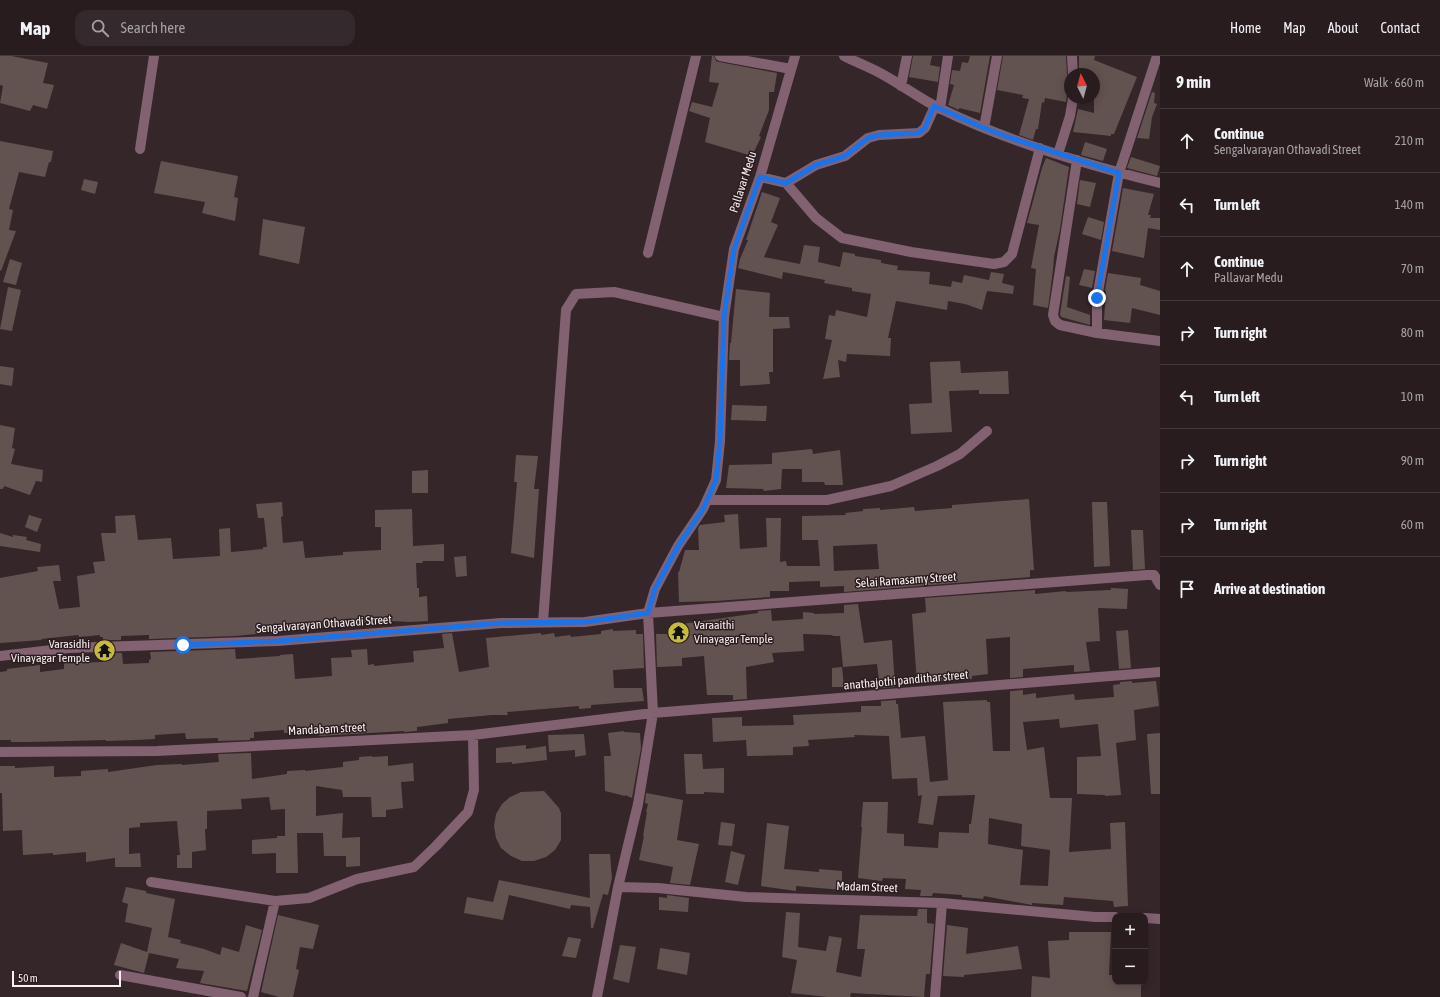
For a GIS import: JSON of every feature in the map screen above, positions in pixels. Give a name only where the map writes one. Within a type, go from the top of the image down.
[{"type":"street","points":[[140,149],[154,56]]},
{"type":"street","points":[[648,253],[696,56]]},
{"type":"street","points":[[720,56],[791,69]]},
{"type":"street","name":"Pallavar Medu","points":[[597,997],[618,887],[638,804],[653,713],[648,613],[655,589],[678,546],[703,509],[716,480],[720,441],[724,317],[734,249],[760,177],[794,56]]},
{"type":"street","points":[[844,56],[880,73],[937,107],[984,128],[1077,160],[1119,173],[1160,183]]},
{"type":"street","points":[[901,86],[907,56]]},
{"type":"street","points":[[786,183],[816,165],[845,156],[868,138],[879,135],[918,133],[925,128],[937,107],[948,56]]},
{"type":"street","points":[[984,128],[997,56]]},
{"type":"street","points":[[1072,56],[1073,68]]},
{"type":"street","points":[[1097,334],[1097,298],[1119,173],[1157,56]]},
{"type":"street","points":[[1058,154],[1070,116],[1072,104]]},
{"type":"street","points":[[760,177],[786,183],[816,218],[842,238],[911,252],[994,264],[1004,262],[1012,254],[1040,148]]},
{"type":"street","points":[[1077,160],[1053,315],[1055,321],[1060,325],[1097,334],[1160,341]]},
{"type":"street","points":[[543,622],[566,310],[576,294],[614,292],[724,317]]},
{"type":"street","points":[[707,500],[827,500],[891,486],[937,466],[960,454],[987,431]]},
{"type":"street","name":"Selai Ramasamy Street","points":[[648,613],[1147,575],[1154,575],[1160,585]]},
{"type":"street","name":"Sengalvarayan Othavadi Street","points":[[0,656],[69,648],[278,641],[501,623],[585,622],[648,613]]},
{"type":"street","name":"anathajothi pandithar street","points":[[653,713],[1160,672]]},
{"type":"street","name":"Mandabam street","points":[[0,752],[157,751],[473,735],[653,713]]},
{"type":"street","points":[[151,882],[275,901],[310,898],[357,879],[414,867],[468,812],[474,790],[473,735]]},
{"type":"street","name":"Madam Street","points":[[618,887],[658,888],[746,897],[942,903],[1095,917],[1112,917]]},
{"type":"street","points":[[253,997],[275,901]]},
{"type":"street","points":[[935,997],[942,903]]},
{"type":"street","points":[[1148,918],[1160,919]]},
{"type":"street","points":[[120,975],[241,997]]},
{"type":"building","points":[[0,56],[11,56],[48,63],[43,83],[54,85],[47,109],[33,105],[30,111],[0,103],[3,86],[0,85]]},
{"type":"building","points":[[712,56],[714,56],[716,61],[719,62],[777,73],[774,92],[769,92],[769,110],[759,136],[761,137],[752,156],[705,142],[710,118],[689,111],[692,102],[712,107],[719,83],[709,82]]},
{"type":"building","points":[[913,56],[932,56],[930,65],[940,67],[938,82],[909,77]]},
{"type":"building","points":[[970,56],[990,56],[980,113],[959,108],[959,110],[948,105],[954,85],[950,84],[952,70],[960,71],[962,62],[968,63]]},
{"type":"building","points":[[1003,56],[1066,56],[1067,68],[1064,68],[1064,102],[1045,98],[1044,103],[1042,102],[1038,129],[1036,129],[1033,140],[1019,135],[1029,99],[1022,98],[1023,95],[997,90]]},
{"type":"building","points":[[1079,56],[1095,56],[1094,60],[1137,77],[1114,134],[1111,134],[1111,136],[1073,132],[1078,109],[1094,113],[1094,104],[1100,104],[1100,68],[1079,68]]},
{"type":"building","points":[[1152,92],[1155,93],[1154,103],[1157,104],[1152,117],[1149,139],[1137,138]]},
{"type":"building","points":[[0,141],[53,151],[51,162],[49,162],[45,177],[19,172],[9,209],[13,210],[9,230],[16,231],[1,271],[0,270]]},
{"type":"building","points":[[1085,142],[1107,149],[1103,161],[1081,155]]},
{"type":"building","points":[[1131,157],[1160,166],[1157,176],[1127,168]]},
{"type":"building","points":[[1046,158],[1069,167],[1060,229],[1054,257],[1048,308],[1033,305],[1036,269],[1031,268],[1039,225],[1027,223]]},
{"type":"building","points":[[161,161],[238,176],[234,197],[238,198],[235,221],[202,213],[205,202],[154,193]]},
{"type":"building","points":[[84,179],[98,182],[95,194],[81,190]]},
{"type":"building","points":[[1080,180],[1096,183],[1090,207],[1077,204]]},
{"type":"building","points":[[1123,188],[1154,194],[1148,215],[1151,215],[1150,218],[1160,218],[1160,230],[1148,228],[1144,258],[1112,251]]},
{"type":"building","points":[[762,192],[780,198],[771,222],[778,225],[764,257],[800,264],[804,245],[820,247],[818,262],[840,267],[843,252],[855,254],[855,256],[881,260],[881,263],[898,266],[897,270],[930,272],[929,284],[951,287],[952,281],[962,283],[964,275],[989,280],[991,272],[1004,274],[1002,283],[1014,286],[1013,294],[987,291],[982,310],[965,304],[948,301],[947,310],[896,301],[888,338],[891,338],[890,356],[847,354],[846,362],[838,360],[840,377],[823,379],[832,340],[825,339],[829,315],[835,316],[836,310],[867,317],[871,294],[852,291],[852,288],[824,283],[825,280],[783,272],[782,279],[738,268]]},
{"type":"building","points":[[1088,217],[1104,222],[1101,240],[1082,234]]},
{"type":"building","points":[[263,219],[305,227],[299,264],[259,255]]},
{"type":"building","points":[[10,259],[22,263],[16,285],[3,282]]},
{"type":"building","points":[[1084,269],[1095,271],[1092,288],[1079,285]]},
{"type":"building","points":[[1108,273],[1141,278],[1140,285],[1160,291],[1160,315],[1132,308],[1130,323],[1104,320],[1105,290]]},
{"type":"building","points":[[1066,276],[1070,277],[1067,307],[1090,315],[1090,325],[1061,317],[1060,314]]},
{"type":"building","points":[[8,287],[21,290],[12,331],[0,329]]},
{"type":"building","points":[[736,289],[770,293],[769,317],[789,317],[790,328],[773,329],[773,372],[769,372],[770,384],[740,386],[740,360],[729,360]]},
{"type":"building","points":[[960,361],[961,373],[1008,371],[1009,394],[979,394],[979,390],[949,391],[952,432],[911,434],[909,404],[932,403],[930,362]]},
{"type":"building","points":[[0,366],[14,368],[12,386],[0,384]]},
{"type":"building","points":[[732,405],[767,406],[766,421],[731,420]]},
{"type":"building","points":[[0,425],[15,428],[12,448],[15,449],[11,464],[43,470],[42,482],[36,481],[30,495],[4,486],[3,489],[0,489]]},
{"type":"building","points":[[812,449],[813,454],[840,450],[843,485],[825,485],[824,482],[802,482],[802,469],[782,469],[781,489],[764,491],[763,489],[726,488],[729,465],[772,464],[772,453]]},
{"type":"building","points":[[516,455],[538,456],[534,489],[539,489],[534,558],[511,553],[517,482],[514,482]]},
{"type":"building","points":[[428,470],[428,493],[412,493],[412,471]]},
{"type":"building","points":[[1029,499],[1034,570],[1030,570],[1030,577],[844,592],[844,586],[820,587],[820,581],[789,582],[789,591],[770,591],[770,597],[679,602],[678,572],[685,550],[699,550],[698,528],[700,525],[725,522],[724,515],[738,514],[740,549],[767,547],[766,518],[781,518],[780,562],[786,561],[787,566],[820,566],[818,540],[802,540],[802,516],[846,515],[845,513],[863,511],[863,509],[880,508],[880,510],[914,507],[915,511],[952,508],[952,505]],"holes":[[[877,544],[879,569],[834,571],[833,546]]]},
{"type":"building","points":[[282,502],[283,516],[281,517],[283,543],[303,541],[305,558],[343,555],[343,552],[381,550],[381,527],[375,527],[375,510],[412,509],[413,546],[444,544],[444,561],[423,561],[422,563],[416,563],[417,588],[419,588],[419,597],[427,596],[428,621],[410,622],[374,620],[374,622],[347,626],[311,629],[264,630],[265,633],[235,636],[149,639],[149,635],[121,636],[121,640],[103,640],[103,637],[100,637],[100,635],[79,637],[78,635],[41,639],[42,640],[0,643],[0,578],[38,571],[37,567],[59,565],[61,581],[53,581],[59,609],[80,607],[77,576],[95,573],[93,562],[105,561],[101,533],[116,533],[115,516],[135,515],[138,540],[171,538],[173,559],[220,556],[219,529],[230,528],[231,552],[263,549],[263,547],[267,547],[264,518],[258,518],[256,504]]},
{"type":"building","points":[[1092,502],[1107,502],[1110,566],[1094,567]]},
{"type":"building","points":[[29,515],[42,519],[37,532],[25,527]]},
{"type":"building","points":[[1131,530],[1143,530],[1145,569],[1133,570]]},
{"type":"building","points":[[0,533],[13,537],[13,535],[27,537],[26,540],[41,544],[40,552],[0,546]]},
{"type":"building","points":[[466,556],[467,576],[456,577],[454,557]]},
{"type":"building","points":[[1111,588],[1128,589],[1127,609],[1098,608],[1100,641],[1086,642],[1090,671],[1074,672],[1074,665],[1023,669],[1023,677],[1010,678],[1010,637],[986,639],[988,674],[972,676],[972,679],[917,683],[912,614],[926,612],[925,598],[1035,590],[1035,594],[1066,591],[1111,590]]},
{"type":"building","points":[[858,604],[864,643],[892,640],[895,687],[880,688],[877,664],[843,667],[840,636],[832,635],[803,634],[804,651],[772,653],[774,662],[746,667],[747,699],[733,700],[733,695],[707,695],[704,656],[682,658],[682,666],[657,667],[656,634],[670,634],[670,629],[683,630],[682,624],[771,610],[772,621],[803,619],[803,612],[814,614],[844,613],[844,605]]},
{"type":"building","points":[[613,629],[613,631],[636,630],[636,634],[643,634],[644,668],[613,670],[614,688],[642,688],[644,701],[591,705],[591,708],[579,709],[579,706],[507,712],[508,715],[448,719],[448,723],[417,727],[417,731],[404,732],[319,736],[319,732],[299,734],[299,732],[284,733],[284,730],[254,732],[254,738],[250,738],[250,740],[218,741],[218,738],[186,739],[185,733],[155,735],[155,739],[136,740],[11,742],[11,740],[0,740],[0,672],[7,671],[7,669],[40,665],[40,672],[64,669],[64,663],[104,662],[104,653],[122,653],[123,664],[149,663],[149,660],[151,659],[150,652],[235,649],[236,659],[293,654],[295,679],[332,676],[331,658],[352,657],[351,650],[367,649],[368,665],[374,664],[374,666],[414,662],[413,651],[444,648],[442,634],[452,633],[459,672],[489,667],[486,638],[541,633],[541,635],[554,633],[555,637],[570,635],[571,637],[601,634],[601,631]]},
{"type":"building","points":[[1128,630],[1131,668],[1119,669],[1116,631]]},
{"type":"building","points":[[842,667],[844,687],[832,687],[832,668]]},
{"type":"building","points":[[1132,681],[1132,683],[1156,681],[1159,706],[1134,710],[1136,740],[1116,743],[1121,795],[1105,796],[1077,794],[1077,757],[1101,756],[1098,724],[1060,728],[1059,719],[1023,722],[1027,750],[1044,747],[1050,798],[1072,798],[1069,852],[1111,849],[1110,823],[1125,822],[1128,906],[1114,907],[1113,901],[1064,897],[1063,905],[1032,903],[1032,905],[984,896],[983,899],[962,897],[962,895],[933,893],[932,896],[920,896],[921,890],[905,889],[906,879],[883,878],[882,881],[858,878],[863,802],[888,802],[887,833],[904,834],[904,846],[938,848],[939,832],[969,833],[969,824],[971,824],[975,795],[938,796],[933,825],[918,823],[922,795],[918,796],[917,778],[892,779],[889,736],[854,735],[855,737],[808,740],[809,746],[793,747],[793,755],[747,756],[746,740],[713,742],[712,718],[742,717],[742,726],[794,725],[793,715],[861,712],[861,706],[881,706],[881,701],[896,700],[896,704],[898,704],[901,738],[925,736],[930,782],[948,780],[943,702],[987,700],[987,702],[990,702],[993,751],[1010,751],[1010,691],[1023,690],[1023,695],[1036,693],[1036,698],[1074,694],[1075,700],[1114,697],[1113,685],[1120,684],[1120,682]],"holes":[[[989,818],[1022,824],[1021,846],[1050,850],[1048,886],[1020,885],[1023,850],[988,844]]]},
{"type":"building","points":[[624,731],[640,733],[641,748],[632,798],[605,791],[604,756],[611,756],[608,733]]},
{"type":"building","points":[[1160,733],[1160,794],[1151,794],[1147,734]]},
{"type":"building","points":[[584,734],[586,755],[575,757],[575,750],[549,752],[548,735]]},
{"type":"building","points":[[526,745],[526,749],[546,746],[547,760],[512,764],[512,762],[496,763],[496,748]]},
{"type":"building","points":[[251,753],[252,779],[287,774],[287,771],[305,771],[343,767],[343,762],[359,760],[359,757],[388,756],[388,766],[413,763],[414,781],[401,782],[403,808],[386,810],[386,817],[372,817],[371,797],[343,797],[342,790],[316,786],[316,816],[343,813],[342,838],[360,837],[360,866],[346,867],[346,856],[324,856],[323,833],[297,833],[298,873],[276,873],[276,853],[252,854],[252,840],[285,836],[285,809],[271,810],[269,797],[241,799],[242,809],[207,811],[207,829],[205,829],[206,850],[192,852],[192,868],[177,868],[177,855],[180,855],[177,821],[140,823],[140,827],[129,828],[129,854],[140,853],[141,867],[115,867],[115,858],[86,862],[86,852],[53,855],[53,853],[23,855],[22,830],[3,831],[2,793],[0,793],[0,766],[15,766],[15,768],[54,766],[54,777],[81,776],[81,771],[108,769],[108,772],[157,765],[182,765],[219,762],[218,754]]},
{"type":"building","points":[[684,754],[702,754],[703,769],[724,768],[724,793],[704,792],[704,794],[686,794]]},
{"type":"building","points":[[544,791],[559,808],[561,813],[561,840],[555,850],[546,857],[534,861],[522,861],[511,856],[501,848],[496,838],[494,826],[496,814],[502,804],[510,797],[521,792]]},
{"type":"building","points":[[646,793],[683,800],[677,840],[699,844],[690,885],[670,883],[673,867],[639,860],[648,804],[645,803]]},
{"type":"building","points":[[721,822],[735,824],[732,846],[718,845]]},
{"type":"building","points":[[767,823],[789,826],[784,869],[819,872],[819,869],[842,871],[842,890],[796,886],[796,891],[761,886]]},
{"type":"building","points":[[731,851],[745,855],[738,885],[725,882]]},
{"type":"building","points":[[589,854],[610,854],[612,878],[608,895],[603,894],[593,928],[591,928],[590,907],[571,905],[570,909],[509,895],[503,920],[464,913],[467,897],[493,902],[499,880],[590,898]]},
{"type":"building","points":[[126,887],[175,899],[168,937],[181,940],[180,943],[220,955],[222,947],[239,952],[246,925],[262,930],[247,991],[200,983],[204,971],[176,968],[179,959],[149,953],[144,973],[114,965],[121,943],[147,952],[152,928],[125,922],[128,904],[122,902]]},
{"type":"building","points":[[667,895],[689,898],[688,912],[659,910],[659,897],[667,898]]},
{"type":"building","points":[[918,909],[927,909],[927,923],[934,924],[930,974],[926,974],[924,997],[851,993],[850,997],[828,997],[791,993],[797,960],[782,957],[786,912],[800,913],[798,947],[826,951],[829,936],[842,938],[836,972],[861,977],[865,949],[857,949],[860,915],[917,916]]},
{"type":"building","points":[[278,915],[319,925],[313,949],[300,947],[296,969],[299,970],[293,997],[279,997],[261,992]]},
{"type":"building","points":[[947,925],[968,928],[966,954],[1018,946],[1022,969],[964,975],[964,977],[943,976]]},
{"type":"building","points":[[1069,932],[1111,932],[1109,975],[1112,975],[1112,985],[1141,985],[1141,997],[1031,997],[1032,976],[1050,978],[1048,941],[1069,940]]},
{"type":"building","points":[[568,937],[581,939],[576,958],[562,956]]},
{"type":"building","points":[[620,945],[636,947],[629,983],[613,979]]},
{"type":"building","points":[[660,948],[690,953],[687,975],[657,969]]},
{"type":"place","name":"Varaaithi Vinayagar Temple","points":[[678,632]]},
{"type":"place","name":"Varasidhi Vinayagar Temple","points":[[105,651]]},
{"type":"route","points":[[183,645],[278,641],[501,623],[585,622],[648,613],[655,589],[678,546],[703,509],[716,480],[720,441],[724,317],[734,249],[760,177],[786,183],[816,165],[845,156],[868,138],[879,135],[918,133],[925,128],[934,106],[1011,138],[1119,173],[1097,298]]}]
